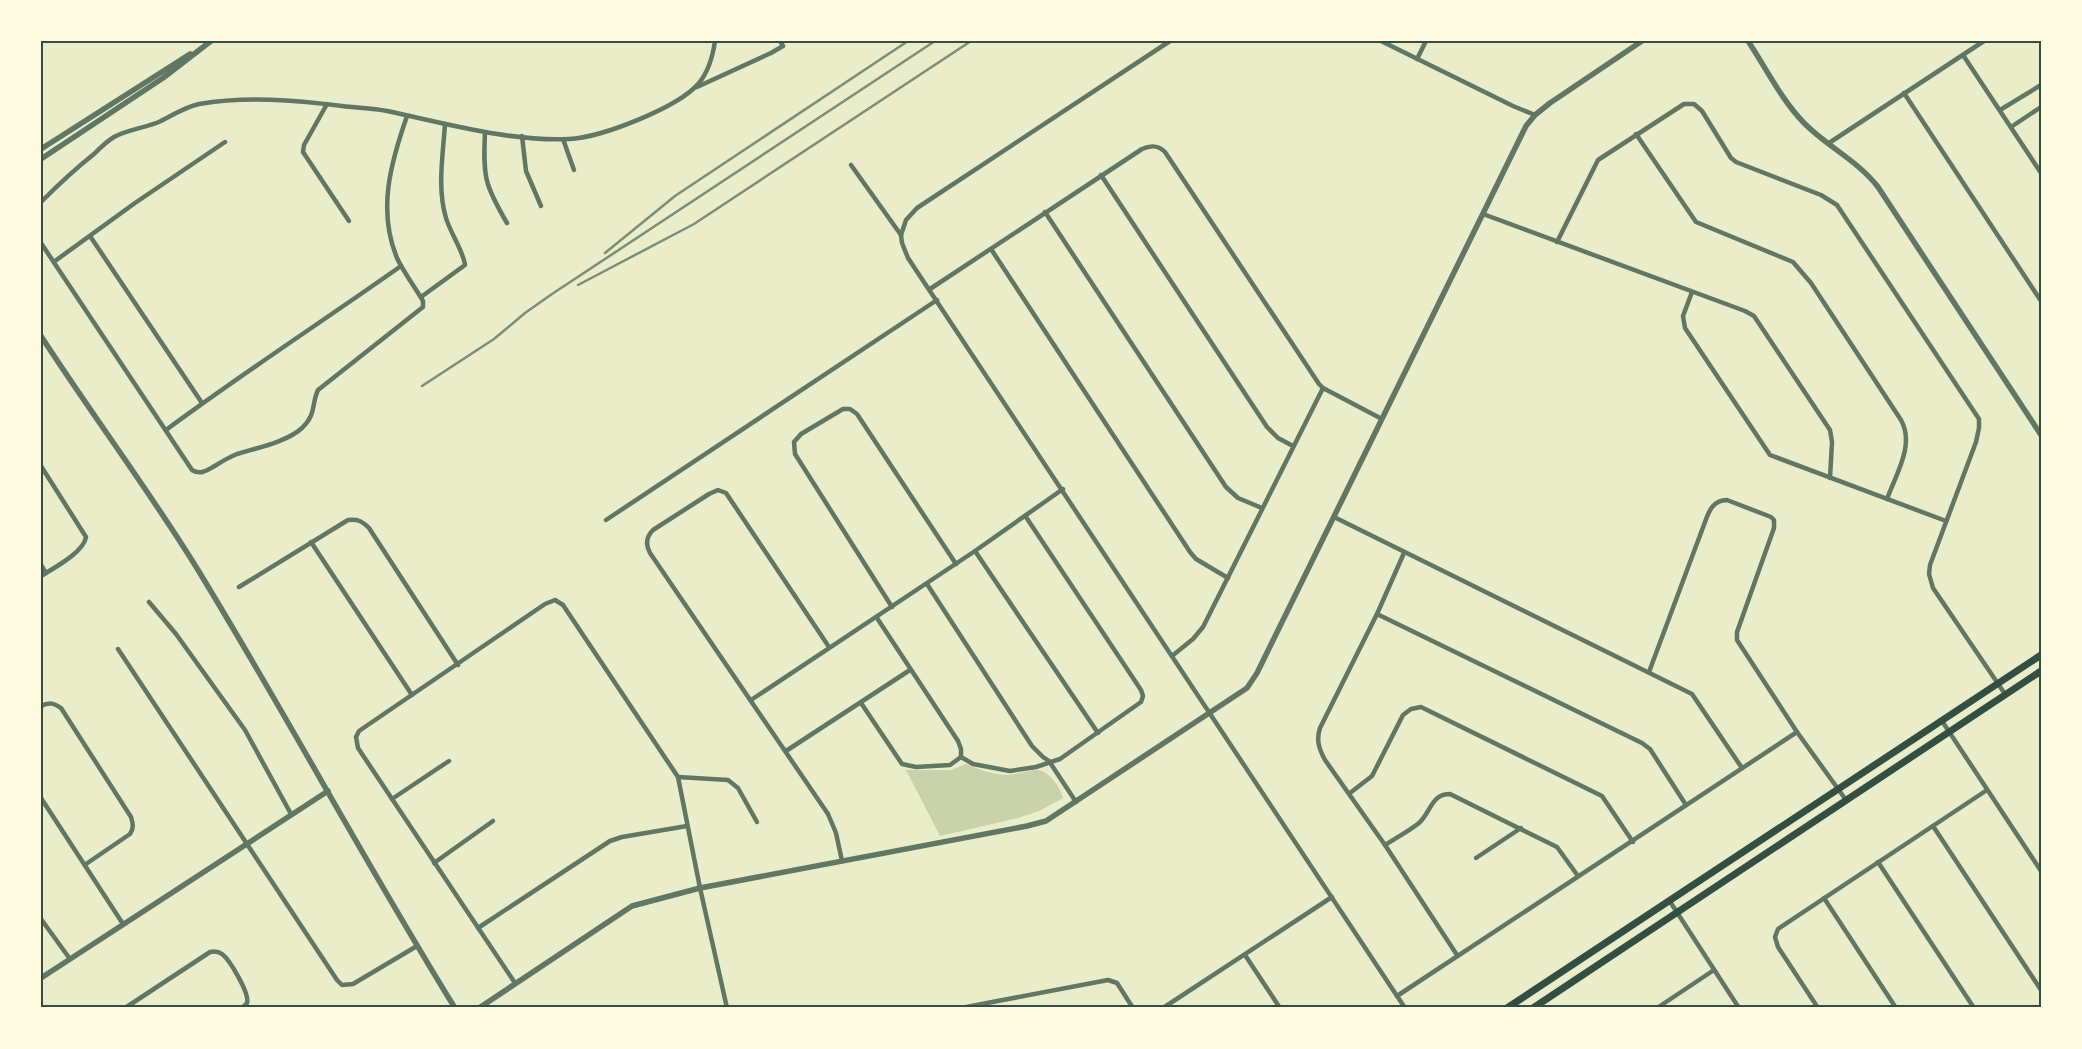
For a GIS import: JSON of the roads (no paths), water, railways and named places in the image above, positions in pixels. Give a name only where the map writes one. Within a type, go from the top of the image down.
[{"type":"main road","points":[[1507,1008],[2041,655]]},
{"type":"main road","points":[[1533,1008],[2041,671]]},
{"type":"street","points":[[41,159],[155,83],[211,41]]},
{"type":"street","points":[[41,202],[65,178],[112,139],[159,122],[190,106],[216,102],[255,100],[327,104],[384,111],[485,132],[563,139],[589,137],[616,128],[679,100],[700,82],[709,66],[715,41]]},
{"type":"street","points":[[694,88],[767,56],[783,46],[780,41]]},
{"type":"street","points":[[1170,41],[917,208],[906,220],[901,235],[902,243],[908,258],[1405,1008]]},
{"type":"street","points":[[1381,41],[1535,115]]},
{"type":"street","points":[[1417,59],[1426,41]]},
{"type":"street","points":[[478,1008],[632,906],[643,901],[700,888],[1034,824],[1052,818],[1247,688],[1254,680],[1526,126],[1535,115],[1550,103],[1642,41]]},
{"type":"street","points":[[1748,41],[1800,119],[1812,131],[1856,164],[1878,187],[2041,435]]},
{"type":"street","points":[[1829,143],[1984,41]]},
{"type":"street","points":[[41,149],[184,57],[196,52]]},
{"type":"street","points":[[1963,55],[2041,173]]},
{"type":"street","points":[[2000,110],[2041,85]]},
{"type":"street","points":[[1904,93],[2041,301]]},
{"type":"street","points":[[327,104],[304,145],[303,152],[349,221]]},
{"type":"street","points":[[1557,242],[1595,164],[1607,153],[1679,106],[1694,104],[1702,111],[1736,162],[1821,195],[1833,201],[1841,209],[1978,420],[1979,428],[1976,442],[1929,570],[1930,579],[1937,593],[2006,694]]},
{"type":"street","points":[[2011,127],[2041,107]]},
{"type":"street","points":[[41,243],[55,261],[192,470],[196,473],[201,473],[237,454],[259,448],[301,429],[315,409],[318,390],[420,311],[424,304],[401,266],[393,246],[387,201],[388,179],[394,153],[407,116]]},
{"type":"street","points":[[421,297],[465,265],[450,230],[443,207],[441,175],[445,124]]},
{"type":"street","points":[[485,132],[483,165],[485,178],[491,194],[507,223]]},
{"type":"street","points":[[1636,134],[1696,222],[1788,259],[1797,265],[1806,276],[1901,420],[1906,431],[1906,447],[1887,499]]},
{"type":"street","points":[[522,136],[526,171],[541,206]]},
{"type":"street","points":[[563,139],[574,170]]},
{"type":"street","points":[[55,261],[225,142]]},
{"type":"street","points":[[930,289],[1100,175],[1148,146],[1162,148],[1314,378],[1323,388],[1382,418]]},
{"type":"street","points":[[851,165],[901,235]]},
{"type":"street","points":[[1100,175],[1267,427],[1278,438],[1293,446]]},
{"type":"street","points":[[1045,212],[1226,487],[1238,498],[1262,508]]},
{"type":"street","points":[[1483,214],[1745,311],[1758,319],[1830,430],[1832,442],[1830,478]]},
{"type":"street","points":[[90,236],[202,403]]},
{"type":"street","points":[[991,249],[1190,552],[1196,559],[1228,578]]},
{"type":"street","points":[[166,430],[248,370],[300,338],[401,266]]},
{"type":"street","points":[[1692,292],[1683,316],[1685,328],[1764,448],[1773,457],[1946,521]]},
{"type":"street","points":[[606,520],[937,300]]},
{"type":"street","points":[[41,336],[197,569],[266,683],[416,946],[455,1008]]},
{"type":"street","points":[[41,342],[55,358]]},
{"type":"street","points":[[1172,656],[1200,632],[1323,388]]},
{"type":"street","points":[[892,607],[795,454],[794,442],[801,434],[843,408],[850,409],[857,414],[956,564]]},
{"type":"street","points":[[41,576],[80,549],[85,543],[86,537],[42,468]]},
{"type":"street","points":[[829,647],[726,493],[718,490],[709,494],[653,530],[646,544],[650,553],[832,821],[842,861]]},
{"type":"street","points":[[751,700],[829,647],[877,618],[1063,490]]},
{"type":"street","points":[[1649,672],[1713,505],[1726,500],[1771,517],[1775,524],[1738,632],[1737,640],[1797,732],[1846,800]]},
{"type":"street","points":[[961,757],[973,764],[1010,771],[1026,770],[1060,759],[1139,705],[1143,699],[1143,693],[1026,517]]},
{"type":"street","points":[[1334,517],[1692,694],[1742,768]]},
{"type":"street","points":[[239,587],[348,520],[356,519],[363,521],[370,528],[458,665]]},
{"type":"street","points":[[312,542],[412,695]]},
{"type":"street","points":[[975,551],[1098,733]]},
{"type":"street","points":[[1404,553],[1377,614],[1318,734],[1318,745],[1322,754],[1458,956]]},
{"type":"street","points":[[41,565],[46,573]]},
{"type":"street","points":[[927,584],[1032,746],[1043,758],[1049,761],[1076,802]]},
{"type":"street","points":[[515,983],[358,748],[356,736],[359,731],[545,604],[555,600],[559,601],[678,777],[700,888],[727,1008]]},
{"type":"street","points":[[149,602],[176,634],[245,730],[291,814]]},
{"type":"street","points":[[1377,614],[1642,743],[1650,750],[1686,805]]},
{"type":"street","points":[[877,618],[958,741],[961,757]]},
{"type":"street","points":[[118,649],[245,843],[342,985],[353,984],[416,946]]},
{"type":"street","points":[[786,751],[910,670]]},
{"type":"street","points":[[41,706],[55,703],[61,708],[134,824],[130,834],[86,864]]},
{"type":"street","points":[[861,703],[896,757],[906,766],[950,765],[961,757]]},
{"type":"street","points":[[1350,793],[1372,776],[1403,715],[1411,709],[1421,707],[1602,796],[1633,842]]},
{"type":"street","points":[[1942,721],[2041,871]]},
{"type":"street","points":[[1397,996],[1797,732]]},
{"type":"street","points":[[392,799],[449,761]]},
{"type":"street","points":[[678,777],[728,780],[738,788],[757,822]]},
{"type":"street","points":[[1818,1008],[1778,947],[1775,937],[1778,929],[1987,790]]},
{"type":"street","points":[[41,978],[245,843],[328,791]]},
{"type":"street","points":[[1385,845],[1420,822],[1432,803],[1445,794],[1456,796],[1558,848],[1578,876]]},
{"type":"street","points":[[41,798],[86,864],[123,924]]},
{"type":"street","points":[[434,863],[493,822]]},
{"type":"street","points":[[478,928],[610,841],[622,837],[687,826]]},
{"type":"street","points":[[1933,826],[2041,990]]},
{"type":"street","points":[[1476,858],[1521,828]]},
{"type":"street","points":[[1878,862],[1974,1008]]},
{"type":"street","points":[[1163,1008],[1332,897]]},
{"type":"street","points":[[1824,898],[1896,1008]]},
{"type":"street","points":[[1669,900],[1740,1008]]},
{"type":"street","points":[[41,918],[70,959]]},
{"type":"street","points":[[125,1008],[210,952],[216,951],[225,956],[248,993],[247,1003],[242,1008]]},
{"type":"street","points":[[1245,954],[1279,1007]]},
{"type":"street","points":[[1660,1007],[1714,970]]},
{"type":"street","points":[[961,1008],[1108,980],[1117,984],[1133,1008]]},
{"type":"railway","points":[[605,253],[675,196],[908,41]]},
{"type":"railway","points":[[422,386],[494,339],[525,313],[552,294],[935,41]]},
{"type":"railway","points":[[578,285],[694,224],[971,41]]}]
